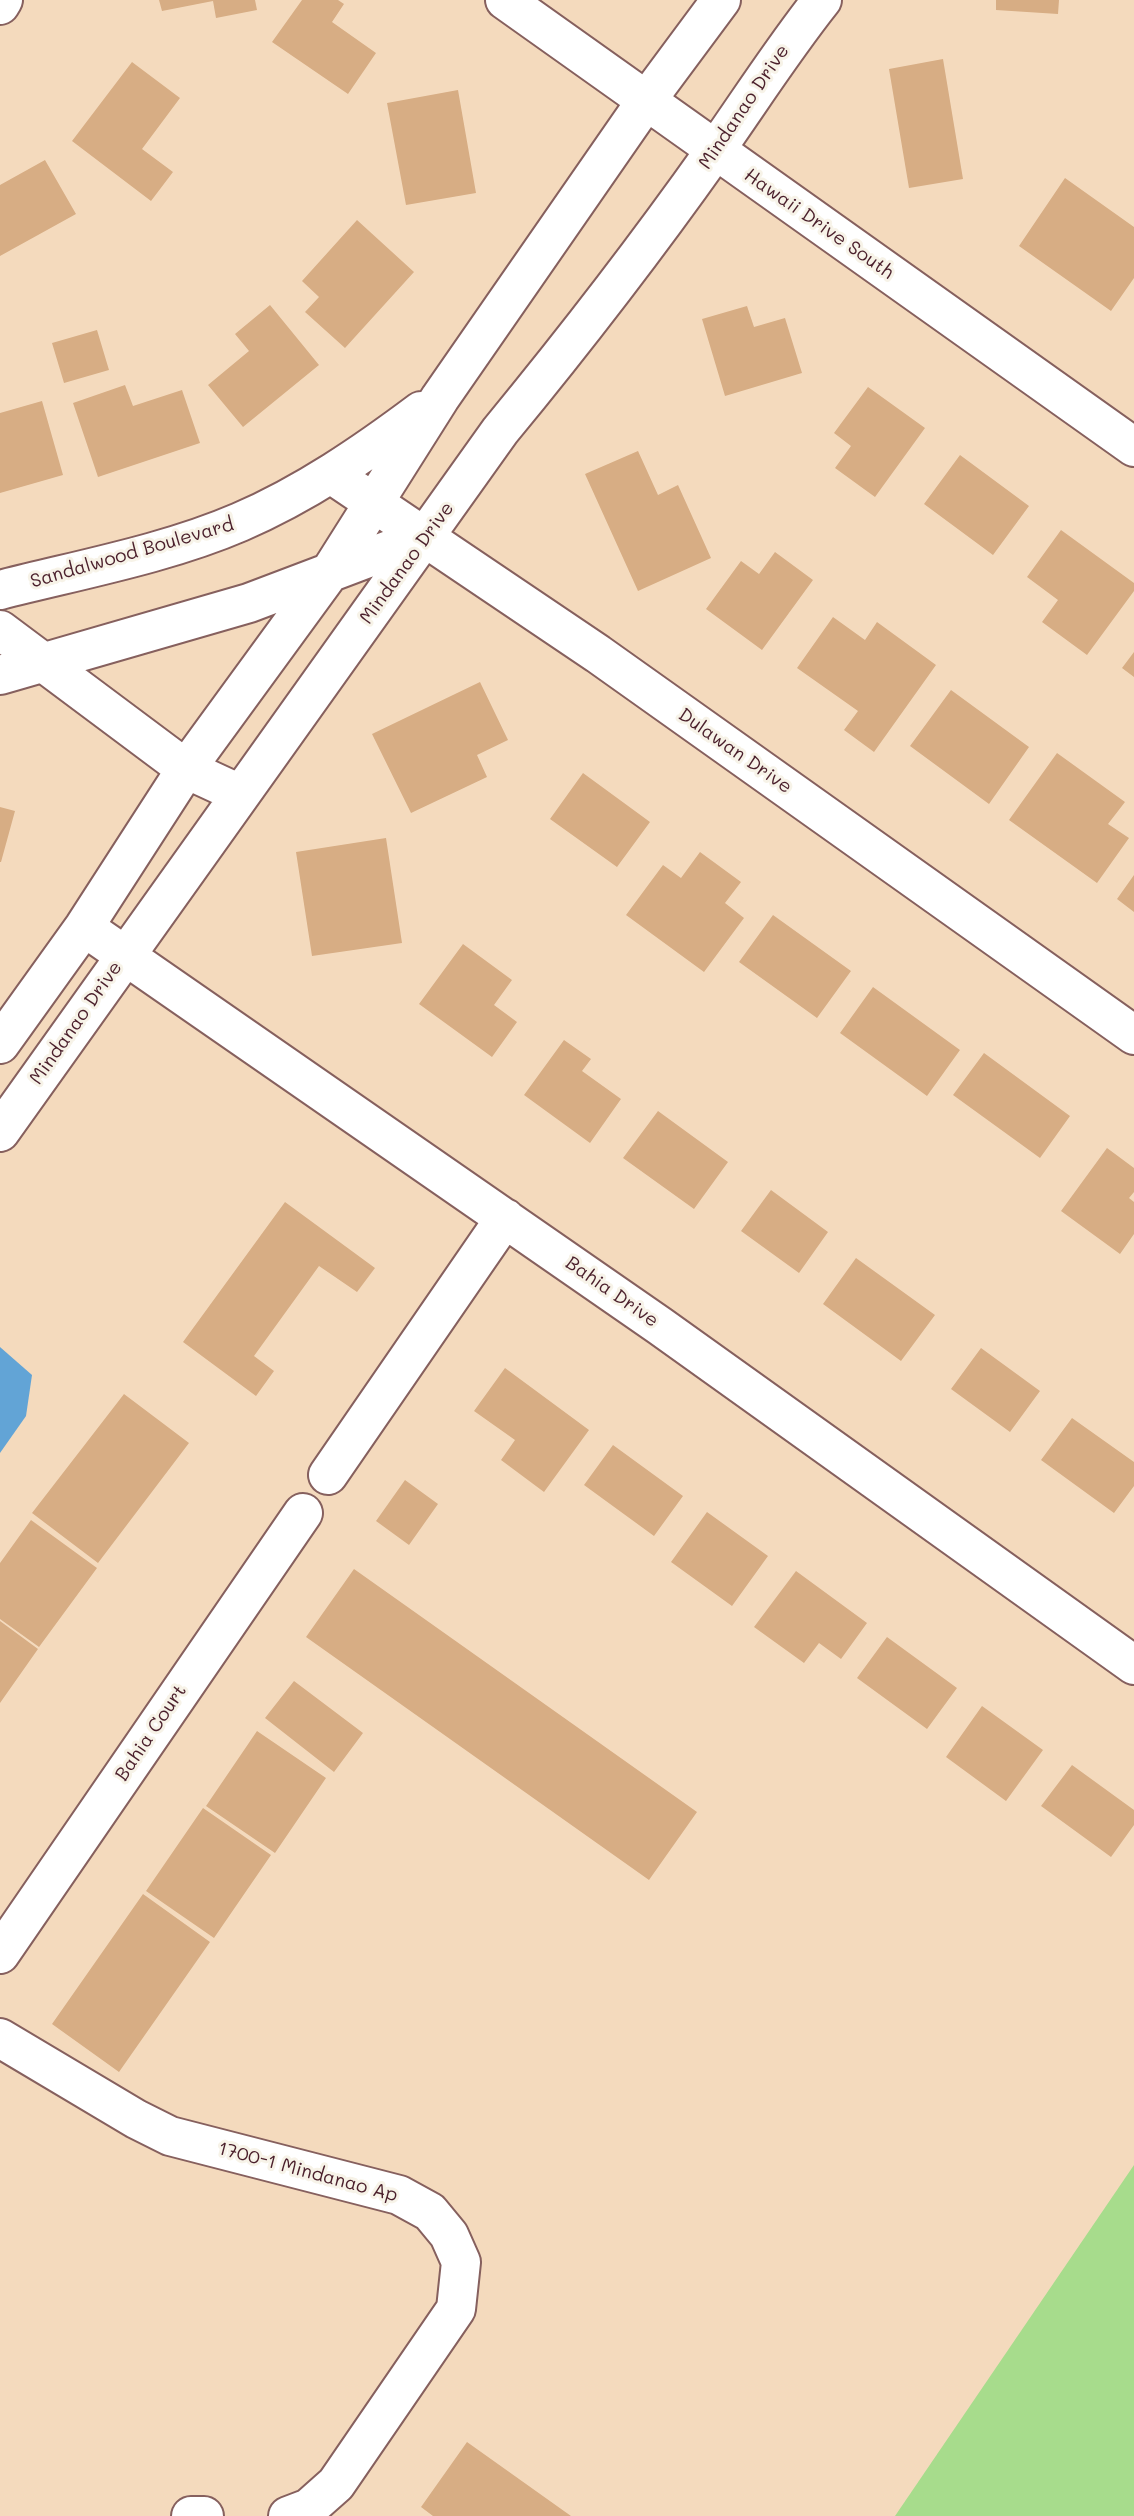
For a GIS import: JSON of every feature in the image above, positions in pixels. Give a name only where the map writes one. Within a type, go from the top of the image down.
[{"type":"street","points":[[0,5],[4,0]]},
{"type":"street","name":"Hawaii Drive South","points":[[505,0],[1134,447]]},
{"type":"street","points":[[0,1044],[84,927],[186,769],[331,569],[440,398],[646,101],[721,0]]},
{"type":"street","name":"Mindanao Drive","points":[[0,1132],[500,431],[588,325],[715,150],[790,39],[822,0]]},
{"type":"street","name":"Sandalwood Boulevard","points":[[0,590],[178,543],[240,522],[331,474],[440,398]]},
{"type":"street","name":"Dulawan Drive","points":[[331,474],[598,654],[1134,1035]]},
{"type":"street","points":[[0,676],[249,603],[331,569],[426,536]]},
{"type":"street","points":[[0,630],[186,769],[240,794]]},
{"type":"street","name":"Bahia Drive","points":[[84,927],[505,1218],[1134,1665]]},
{"type":"street","points":[[328,1475],[505,1218]]},
{"type":"street","name":"Bahia Court","points":[[0,1954],[303,1513]]},
{"type":"street","name":"1700-1 Mindanao Ap","points":[[0,2038],[136,2119],[170,2136],[399,2195],[430,2211],[449,2235],[461,2262],[456,2309],[336,2484],[309,2508],[288,2516]]},
{"type":"street","points":[[191,2516],[204,2516]]},
{"type":"green space","points":[[1134,2165],[1134,2516],[895,2516]]},
{"type":"water","points":[[0,1347],[32,1375],[26,1416],[0,1453]]},
{"type":"building","points":[[159,0],[255,0],[257,10],[216,18],[213,1],[162,11]]},
{"type":"building","points":[[302,0],[338,0],[344,4],[332,22],[376,53],[348,94],[272,42]]},
{"type":"building","points":[[996,0],[1059,0],[1058,14],[996,10]]},
{"type":"building","points":[[943,59],[963,179],[909,188],[889,69]]},
{"type":"building","points":[[132,62],[180,98],[142,149],[173,172],[151,201],[72,141]]},
{"type":"building","points":[[458,90],[476,193],[406,205],[387,103]]},
{"type":"building","points":[[45,160],[76,214],[0,256],[0,185]]},
{"type":"building","points":[[1065,178],[1134,227],[1134,278],[1111,311],[1019,246]]},
{"type":"building","points":[[357,220],[414,272],[345,348],[305,312],[319,297],[302,281]]},
{"type":"building","points":[[270,305],[319,365],[243,427],[208,385],[249,351],[235,334]]},
{"type":"building","points":[[747,306],[754,327],[785,318],[802,373],[725,396],[702,319]]},
{"type":"building","points":[[97,330],[109,370],[64,383],[52,343]]},
{"type":"building","points":[[125,385],[133,406],[182,390],[200,443],[98,477],[73,403]]},
{"type":"building","points":[[868,387],[925,428],[875,497],[835,468],[851,446],[834,433]]},
{"type":"building","points":[[42,401],[63,475],[0,493],[0,413]]},
{"type":"building","points":[[638,451],[658,495],[678,485],[711,558],[638,591],[585,474]]},
{"type":"building","points":[[960,455],[1029,506],[993,555],[924,504]]},
{"type":"building","points":[[1061,530],[1134,583],[1134,591],[1087,655],[1042,622],[1058,600],[1027,577]]},
{"type":"building","points":[[775,552],[813,580],[762,650],[706,609],[741,561],[759,574]]},
{"type":"building","points":[[833,617],[865,640],[877,622],[936,665],[874,752],[844,730],[858,711],[797,668]]},
{"type":"building","points":[[1134,652],[1134,677],[1122,668]]},
{"type":"building","points":[[480,682],[508,740],[477,755],[487,777],[411,813],[372,734]]},
{"type":"building","points":[[951,690],[1029,747],[989,804],[910,746]]},
{"type":"building","points":[[1057,753],[1125,802],[1108,824],[1129,838],[1097,883],[1009,820]]},
{"type":"building","points":[[583,773],[650,822],[617,867],[550,819]]},
{"type":"building","points":[[0,807],[15,811],[1,862],[0,862]]},
{"type":"building","points":[[386,838],[402,943],[312,956],[296,852]]},
{"type":"building","points":[[700,852],[741,882],[725,903],[744,918],[704,972],[626,915],[663,865],[681,878]]},
{"type":"building","points":[[1134,875],[1134,912],[1117,899]]},
{"type":"building","points":[[773,915],[851,971],[817,1018],[739,962]]},
{"type":"building","points":[[463,944],[512,980],[494,1005],[517,1022],[492,1057],[419,1004]]},
{"type":"building","points":[[873,987],[960,1050],[927,1096],[840,1033]]},
{"type":"building","points":[[564,1040],[591,1059],[582,1071],[621,1099],[590,1143],[524,1095]]},
{"type":"building","points":[[984,1053],[1070,1116],[1040,1158],[953,1095]]},
{"type":"building","points":[[658,1111],[728,1162],[694,1209],[623,1158]]},
{"type":"building","points":[[1107,1148],[1134,1168],[1134,1192],[1129,1198],[1134,1202],[1134,1234],[1120,1254],[1061,1211]]},
{"type":"building","points":[[771,1190],[828,1232],[799,1273],[741,1231]]},
{"type":"building","points":[[285,1202],[375,1268],[357,1292],[319,1266],[254,1356],[274,1371],[256,1396],[183,1342]]},
{"type":"building","points":[[856,1258],[935,1315],[901,1361],[823,1304]]},
{"type":"building","points":[[981,1348],[1040,1391],[1010,1432],[951,1389]]},
{"type":"building","points":[[505,1368],[589,1430],[544,1492],[501,1460],[515,1440],[474,1411]]},
{"type":"building","points":[[124,1394],[189,1443],[98,1563],[32,1513]]},
{"type":"building","points":[[1072,1418],[1134,1462],[1134,1486],[1114,1513],[1041,1460]]},
{"type":"building","points":[[613,1445],[683,1496],[654,1536],[584,1485]]},
{"type":"building","points":[[405,1480],[438,1504],[409,1545],[376,1521]]},
{"type":"building","points":[[707,1512],[768,1556],[732,1606],[671,1562]]},
{"type":"building","points":[[31,1520],[97,1568],[39,1647],[0,1619],[0,1563]]},
{"type":"building","points":[[354,1569],[697,1812],[649,1880],[306,1637]]},
{"type":"building","points":[[796,1571],[867,1623],[841,1659],[819,1643],[804,1663],[754,1627]]},
{"type":"building","points":[[0,1621],[38,1649],[0,1703]]},
{"type":"building","points":[[887,1637],[957,1688],[927,1729],[857,1678]]},
{"type":"building","points":[[294,1681],[363,1733],[334,1772],[265,1718]]},
{"type":"building","points":[[982,1706],[1043,1750],[1006,1801],[946,1757]]},
{"type":"building","points":[[257,1731],[326,1778],[275,1853],[206,1806]]},
{"type":"building","points":[[1072,1765],[1134,1810],[1134,1825],[1111,1857],[1041,1806]]},
{"type":"building","points":[[203,1808],[271,1855],[214,1938],[146,1891]]},
{"type":"building","points":[[143,1894],[210,1942],[119,2072],[52,2024]]},
{"type":"building","points":[[467,2442],[571,2516],[433,2516],[421,2507]]}]
